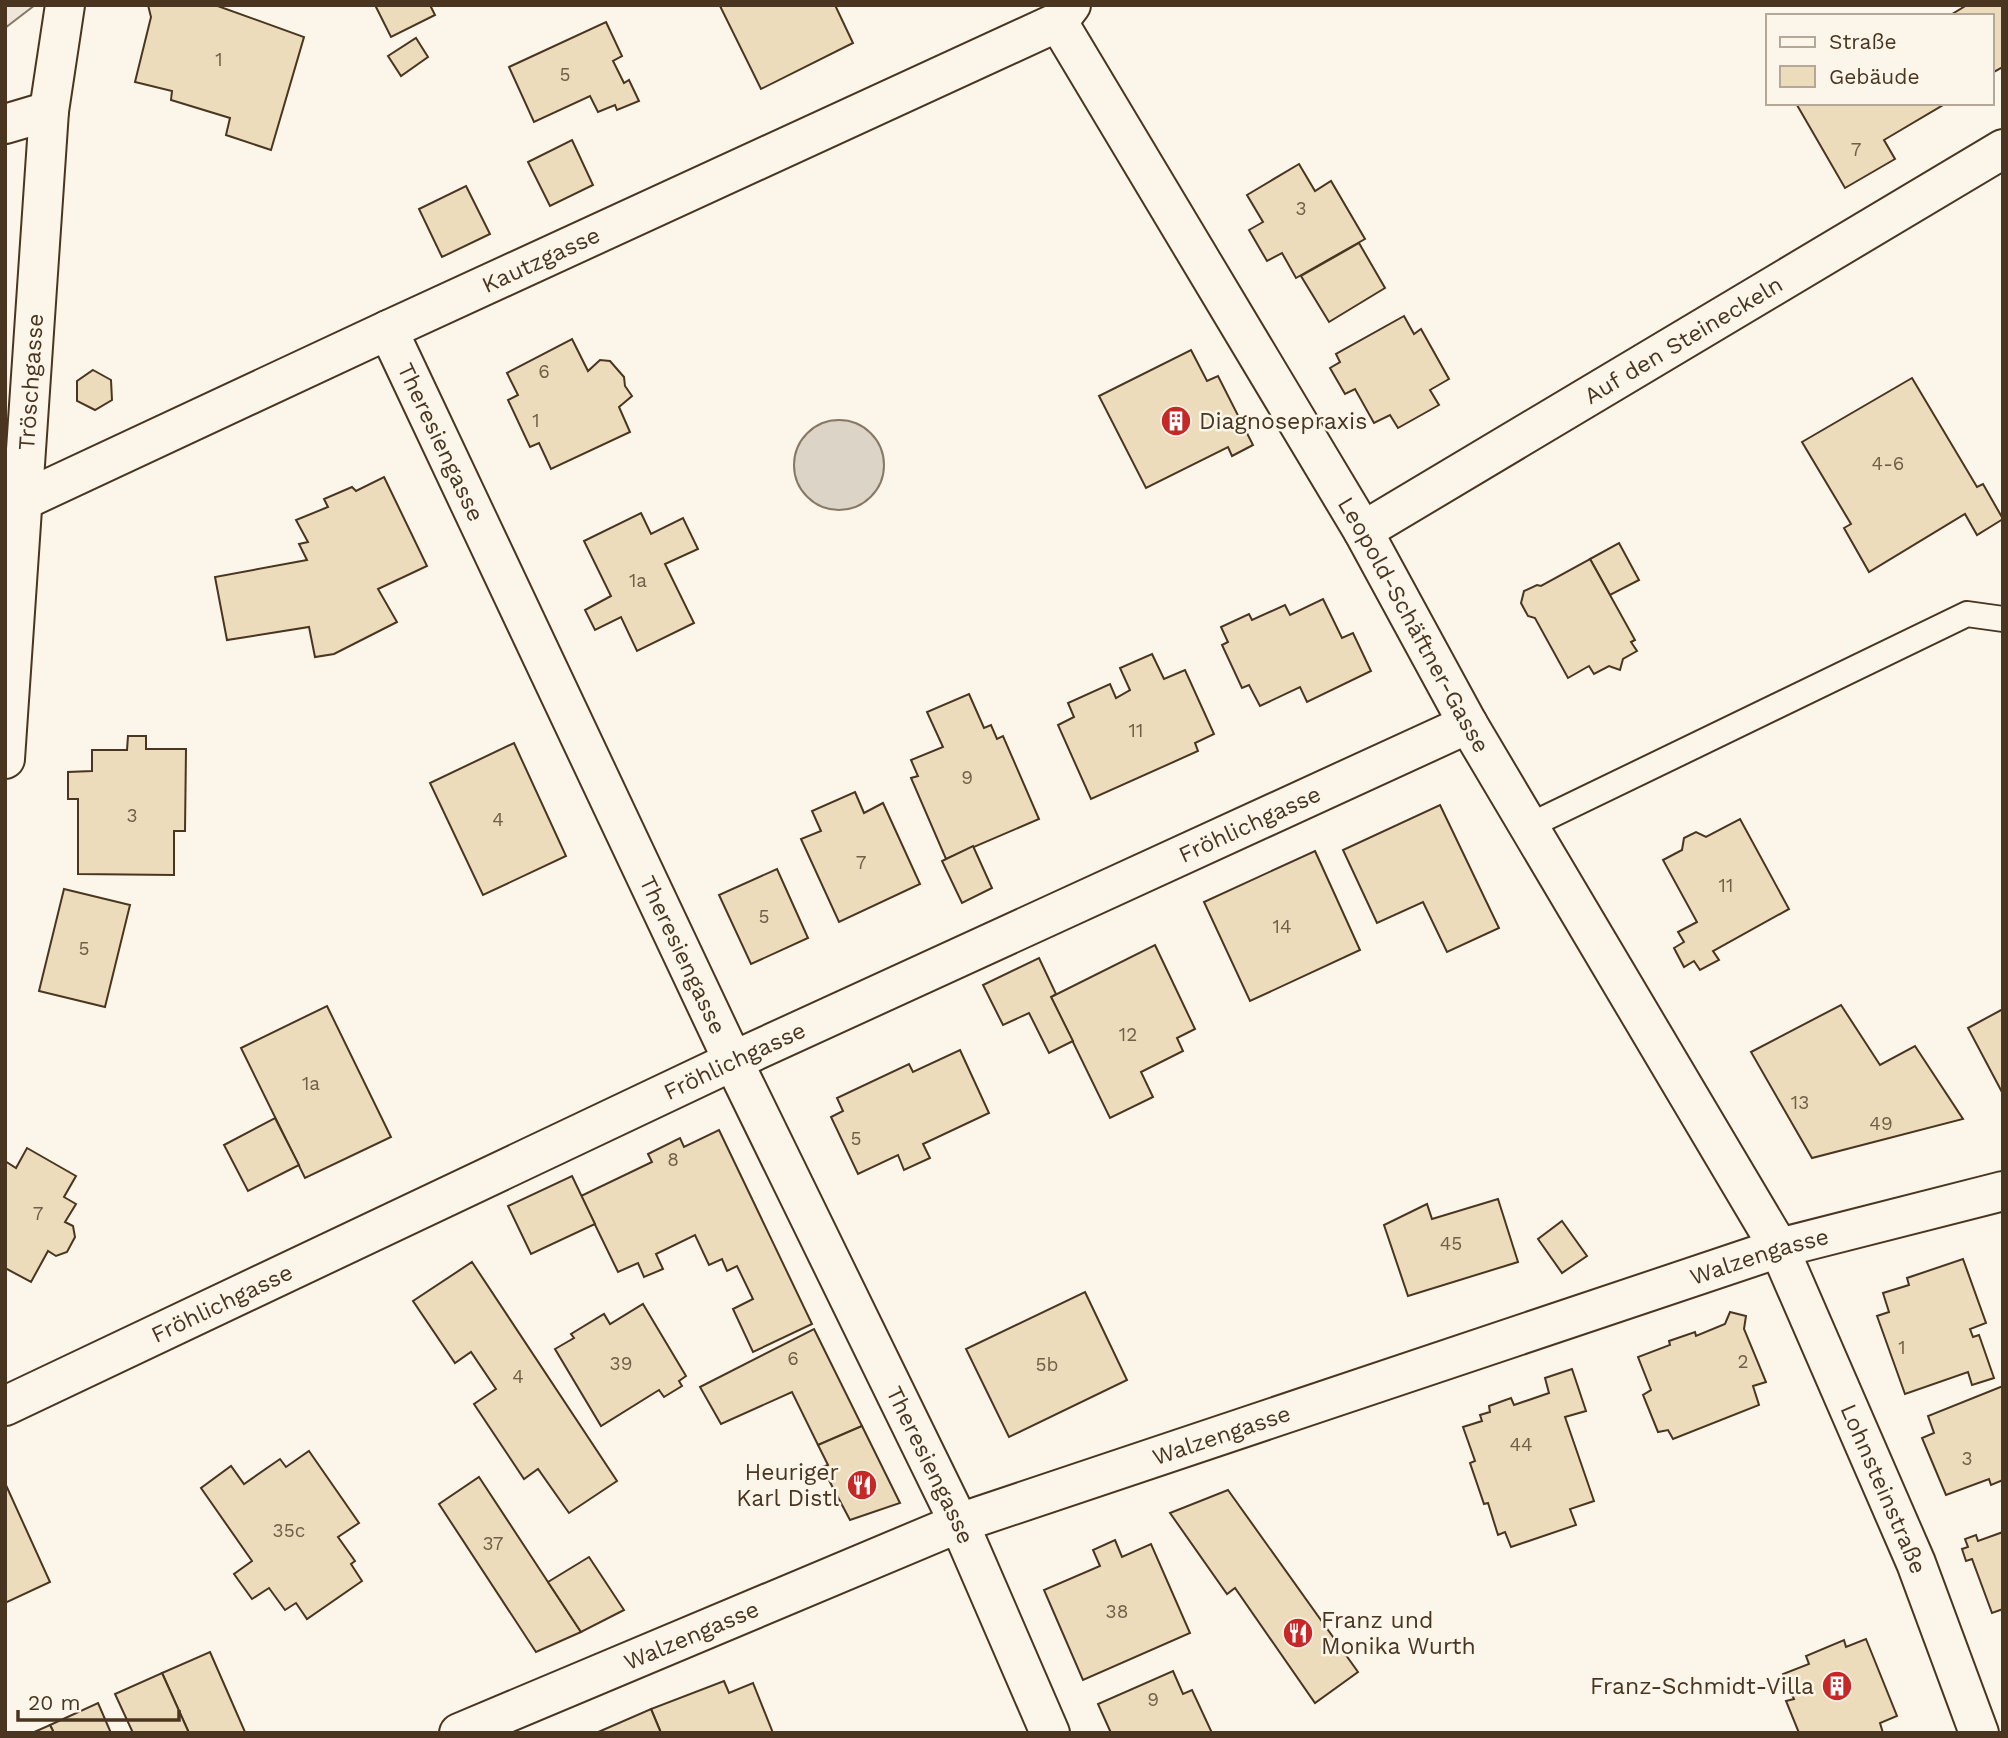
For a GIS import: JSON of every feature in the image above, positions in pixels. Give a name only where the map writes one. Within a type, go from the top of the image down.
[{"type":"street","name":"Tröschgasse","points":[[5,760],[49,111],[65,5]]},
{"type":"street","name":"Kautzgasse","points":[[24,500],[1065,14]]},
{"type":"street","name":"Leopold-Schäftner-Gasse","points":[[1065,14],[1363,531],[1468,724],[1779,1248]]},
{"type":"street","points":[[5,124],[49,111]]},
{"type":"street","name":"Auf den Steineckeln","points":[[1363,531],[2003,149]]},
{"type":"street","name":"Theresiengasse","points":[[388,330],[733,1061],[959,1523],[1050,1733]]},
{"type":"street","name":"Fröhlichgasse","points":[[5,1406],[733,1061],[1468,724]]},
{"type":"street","name":"Walzengasse","points":[[459,1733],[959,1523],[1779,1248],[2003,1191]]},
{"type":"street","name":"Lohnsteinstraße","points":[[1779,1248],[1916,1563],[1979,1733]]},
{"type":"lane","points":[[1529,826],[1967,614],[2003,619]]},
{"type":"shaded area","points":[[5,5],[35,5],[5,28]]},
{"type":"shaded area","points":[[839,420],[856,424],[871,433],[880,448],[884,465],[880,482],[871,497],[856,506],[839,510],[822,506],[807,497],[798,482],[794,465],[798,448],[807,433],[822,424]]},
{"type":"building","points":[[148,5],[215,5],[304,37],[271,150],[226,135],[230,118],[171,100],[172,91],[135,82],[151,17]]},
{"type":"building","points":[[375,5],[430,5],[435,15],[391,37]]},
{"type":"building","points":[[835,5],[853,43],[761,89],[720,6]]},
{"type":"building","points":[[1967,5],[2003,5],[2003,67],[1994,72],[1994,14],[1952,14]]},
{"type":"building","points":[[606,22],[622,56],[613,61],[624,83],[629,80],[639,101],[617,110],[615,105],[598,112],[590,96],[534,122],[509,67]]},
{"type":"building","points":[[416,38],[428,57],[401,76],[388,56]]},
{"type":"building","points":[[1797,105],[1943,105],[1884,140],[1895,159],[1845,188]]},
{"type":"building","points":[[572,140],[593,185],[550,206],[528,162]]},
{"type":"building","points":[[1299,164],[1315,191],[1331,181],[1365,239],[1296,278],[1282,253],[1267,261],[1249,230],[1263,222],[1247,195]]},
{"type":"building","points":[[466,186],[490,234],[442,257],[419,209]]},
{"type":"building","points":[[1359,243],[1385,288],[1329,322],[1301,276]]},
{"type":"building","points":[[1404,316],[1414,334],[1421,329],[1449,379],[1430,390],[1439,405],[1398,428],[1390,415],[1374,423],[1355,389],[1345,394],[1330,368],[1340,362],[1336,354]]},
{"type":"building","points":[[572,339],[588,371],[600,360],[610,361],[624,377],[625,386],[632,396],[619,407],[630,432],[551,469],[539,443],[530,447],[508,400],[518,395],[507,373]]},
{"type":"building","name":"Diagnosepraxis","points":[[1191,350],[1207,381],[1218,376],[1253,445],[1232,456],[1228,447],[1146,488],[1099,396]]},
{"type":"building","points":[[93,370],[111,380],[112,400],[95,410],[77,401],[77,381]]},
{"type":"building","points":[[1912,378],[1977,487],[1983,484],[2003,519],[1977,535],[1965,514],[1869,572],[1844,528],[1851,524],[1802,442]]},
{"type":"building","points":[[384,477],[427,566],[378,589],[397,622],[334,654],[315,657],[309,627],[227,640],[215,577],[307,560],[299,544],[308,542],[296,520],[328,507],[324,499],[352,487],[356,491]]},
{"type":"building","points":[[641,513],[651,534],[683,518],[698,549],[665,564],[694,623],[637,651],[621,617],[595,630],[585,610],[611,596],[584,541]]},
{"type":"building","points":[[1619,543],[1639,580],[1610,595],[1590,559]]},
{"type":"building","points":[[1590,559],[1635,640],[1631,642],[1637,651],[1623,659],[1620,670],[1609,666],[1594,674],[1589,666],[1568,678],[1535,618],[1528,616],[1521,603],[1524,591],[1541,586]]},
{"type":"building","points":[[1323,599],[1342,638],[1353,633],[1371,671],[1307,702],[1300,687],[1260,706],[1249,685],[1242,688],[1222,645],[1228,642],[1221,627],[1249,614],[1252,620],[1285,605],[1290,615]]},
{"type":"building","points":[[1152,654],[1164,679],[1185,670],[1214,734],[1195,743],[1198,751],[1091,799],[1058,725],[1074,717],[1068,703],[1110,684],[1116,698],[1130,690],[1120,668]]},
{"type":"building","points":[[969,694],[984,728],[991,725],[997,739],[1003,736],[1039,819],[946,859],[911,778],[918,776],[911,760],[943,747],[927,712]]},
{"type":"building","points":[[128,736],[146,736],[146,749],[186,749],[185,831],[174,831],[174,875],[78,874],[78,799],[68,799],[68,772],[92,771],[92,750],[127,750]]},
{"type":"building","points":[[514,743],[566,856],[483,895],[430,783]]},
{"type":"building","points":[[855,792],[864,813],[883,803],[920,884],[839,922],[801,839],[821,831],[812,811]]},
{"type":"building","points":[[1440,805],[1499,928],[1447,952],[1423,902],[1377,923],[1343,850]]},
{"type":"building","points":[[1740,819],[1789,909],[1713,951],[1719,960],[1700,970],[1694,961],[1684,967],[1674,948],[1684,942],[1678,932],[1697,922],[1663,860],[1682,850],[1684,838],[1696,832],[1706,837]]},
{"type":"building","points":[[973,846],[992,888],[962,903],[942,861]]},
{"type":"building","points":[[1315,851],[1360,950],[1250,1001],[1204,902]]},
{"type":"building","points":[[777,869],[808,938],[751,964],[719,895]]},
{"type":"building","points":[[64,889],[130,905],[105,1007],[39,991]]},
{"type":"building","points":[[1155,945],[1195,1029],[1177,1038],[1183,1051],[1141,1072],[1153,1097],[1110,1118],[1051,997]]},
{"type":"building","points":[[1039,958],[1056,994],[1051,997],[1073,1041],[1049,1053],[1029,1013],[1003,1025],[983,985]]},
{"type":"building","points":[[1841,1005],[1880,1065],[1915,1046],[1963,1119],[1812,1158],[1751,1052]]},
{"type":"building","points":[[327,1006],[391,1137],[305,1178],[241,1048]]},
{"type":"building","points":[[2003,1009],[2003,1094],[1968,1028]]},
{"type":"building","points":[[960,1050],[989,1113],[923,1144],[930,1158],[904,1170],[898,1155],[858,1174],[831,1117],[843,1111],[837,1098],[909,1064],[913,1072]]},
{"type":"building","points":[[275,1118],[299,1165],[248,1191],[224,1145]]},
{"type":"building","points":[[719,1130],[812,1324],[753,1352],[733,1309],[753,1299],[737,1266],[727,1271],[722,1259],[709,1265],[695,1235],[656,1254],[663,1269],[644,1277],[638,1263],[618,1272],[581,1196],[652,1162],[648,1154],[680,1138],[684,1147]]},
{"type":"building","points":[[27,1148],[76,1176],[64,1197],[76,1204],[65,1222],[73,1226],[75,1237],[67,1252],[56,1256],[48,1251],[31,1282],[5,1268],[5,1161],[16,1168]]},
{"type":"building","points":[[572,1176],[595,1224],[531,1254],[508,1206]]},
{"type":"building","points":[[1498,1199],[1518,1262],[1408,1296],[1384,1225],[1427,1204],[1432,1219]]},
{"type":"building","points":[[1562,1221],[1587,1256],[1562,1273],[1538,1239]]},
{"type":"building","points":[[1963,1259],[1986,1323],[1970,1329],[1973,1337],[1979,1335],[1994,1378],[1972,1385],[1968,1372],[1905,1394],[1877,1316],[1889,1312],[1883,1293],[1909,1285],[1907,1278]]},
{"type":"building","points":[[472,1262],[617,1481],[569,1513],[538,1469],[524,1479],[474,1404],[496,1389],[471,1352],[455,1363],[413,1301]]},
{"type":"building","points":[[1085,1292],[1127,1380],[1009,1437],[966,1349]]},
{"type":"building","points":[[643,1304],[686,1376],[679,1381],[682,1386],[664,1397],[659,1390],[601,1426],[555,1349],[574,1338],[571,1334],[604,1314],[610,1324]]},
{"type":"building","points":[[1730,1312],[1746,1316],[1744,1329],[1766,1382],[1753,1386],[1759,1405],[1673,1439],[1668,1430],[1658,1432],[1643,1395],[1651,1390],[1638,1357],[1670,1345],[1669,1341],[1695,1332],[1696,1336],[1725,1324]]},
{"type":"building","points":[[814,1329],[862,1426],[818,1445],[792,1392],[721,1424],[700,1387]]},
{"type":"building","points":[[1572,1369],[1586,1411],[1565,1417],[1594,1501],[1570,1509],[1576,1525],[1511,1547],[1505,1532],[1498,1535],[1488,1503],[1484,1504],[1470,1463],[1475,1461],[1463,1427],[1482,1421],[1480,1415],[1490,1412],[1489,1406],[1511,1398],[1514,1405],[1549,1393],[1545,1378]]},
{"type":"building","points":[[2003,1386],[2003,1480],[1991,1485],[1989,1479],[1946,1495],[1922,1438],[1934,1433],[1928,1416]]},
{"type":"building","name":"Heuriger Karl Distl","points":[[862,1426],[900,1503],[850,1520],[822,1467],[828,1465],[818,1445]]},
{"type":"building","points":[[309,1451],[359,1523],[338,1537],[355,1561],[351,1564],[362,1581],[307,1619],[296,1603],[285,1610],[269,1588],[252,1599],[234,1574],[252,1561],[201,1488],[231,1466],[244,1484],[280,1459],[286,1467]]},
{"type":"building","points":[[479,1477],[581,1632],[536,1652],[439,1504]]},
{"type":"building","points":[[5,1483],[50,1582],[5,1603]]},
{"type":"building","name":"Franz und Monika Wurth","points":[[1228,1490],[1358,1672],[1315,1703],[1235,1588],[1227,1594],[1170,1513]]},
{"type":"building","points":[[2003,1532],[2003,1609],[1992,1613],[1972,1559],[1966,1561],[1962,1549],[1968,1547],[1965,1539],[1976,1535],[1978,1541]]},
{"type":"building","points":[[1115,1540],[1122,1557],[1151,1544],[1190,1633],[1083,1680],[1044,1590],[1100,1566],[1093,1550]]},
{"type":"building","points":[[589,1557],[624,1610],[581,1632],[548,1582]]},
{"type":"building","name":"Franz-Schmidt-Villa","points":[[1866,1639],[1897,1716],[1880,1723],[1883,1733],[1799,1733],[1786,1701],[1794,1699],[1783,1674],[1809,1664],[1806,1656],[1844,1640],[1846,1647]]},
{"type":"building","points":[[210,1652],[245,1732],[243,1733],[189,1733],[162,1673]]},
{"type":"building","points":[[1173,1671],[1183,1694],[1192,1690],[1212,1733],[1111,1733],[1098,1704]]},
{"type":"building","points":[[162,1673],[189,1733],[133,1733],[115,1694]]},
{"type":"building","points":[[724,1681],[729,1693],[753,1683],[773,1733],[661,1733],[651,1709]]},
{"type":"building","points":[[98,1703],[111,1733],[54,1733],[50,1725]]},
{"type":"building","points":[[651,1709],[661,1733],[596,1733]]},
{"type":"building","points":[[50,1725],[54,1733],[32,1733]]},
{"type":"place","name":"Diagnosepraxis","points":[[1176,421]]},
{"type":"place","name":"Heuriger Karl Distl","points":[[862,1485]]},
{"type":"place","name":"Franz und Monika Wurth","points":[[1298,1633]]},
{"type":"place","name":"Franz-Schmidt-Villa","points":[[1837,1686]]}]
